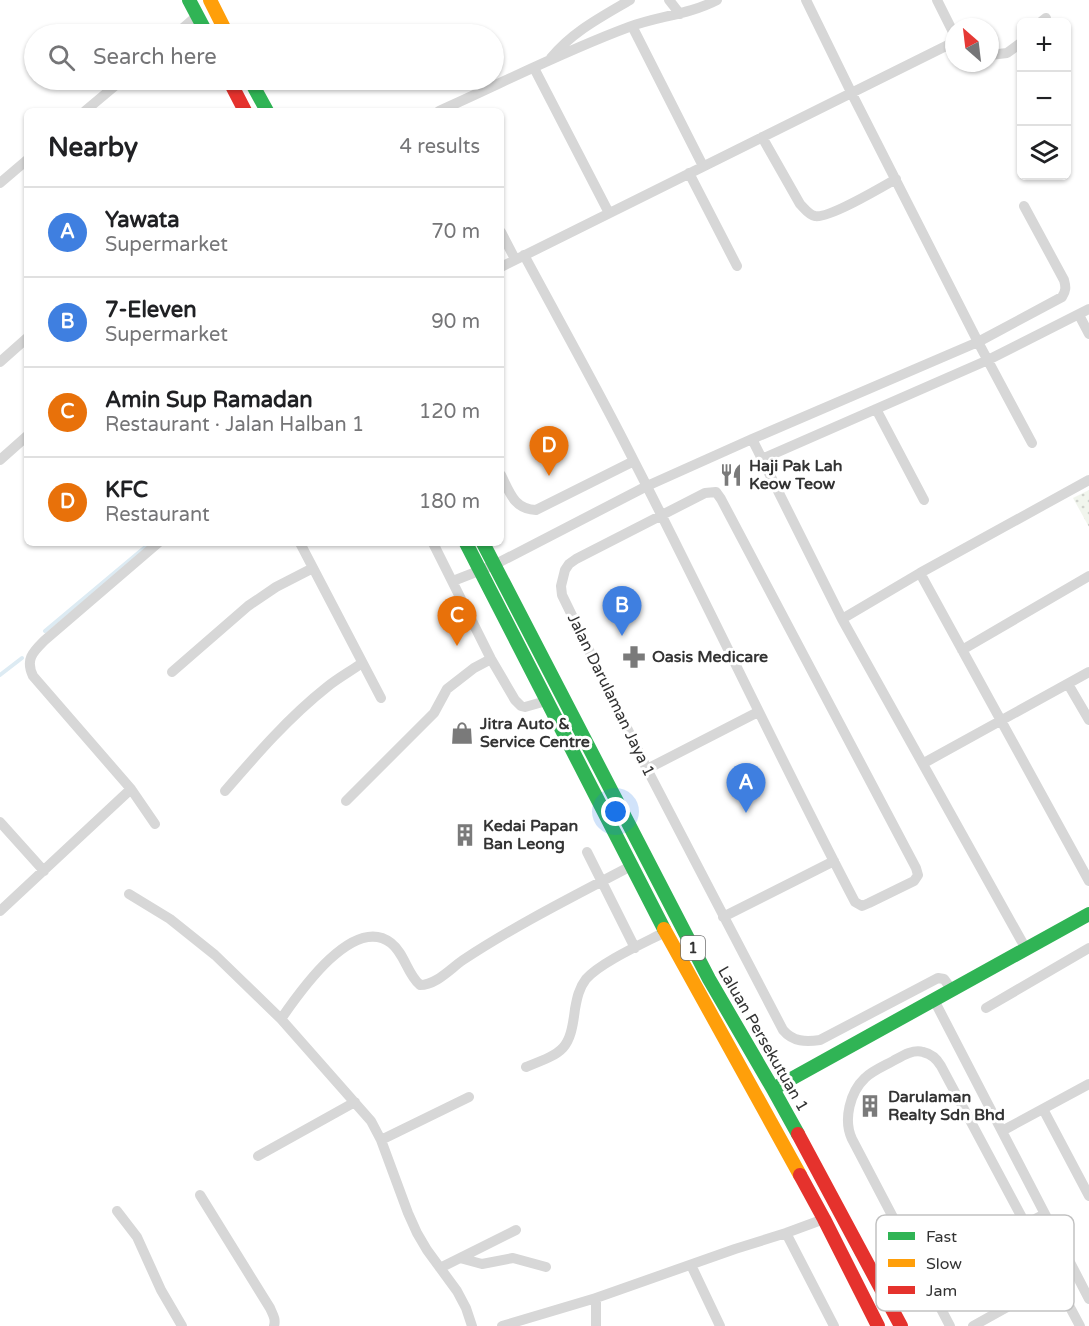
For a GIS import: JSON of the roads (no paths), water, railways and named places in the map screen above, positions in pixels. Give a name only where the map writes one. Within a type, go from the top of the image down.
[{"type":"main road","points":[[189,0],[201,24]]},
{"type":"main road","points":[[211,3],[222,24]]},
{"type":"main road","points":[[234,90],[243,108]]},
{"type":"main road","points":[[255,90],[265,108]]},
{"type":"main road","name":"Laluan Persekutuan 1","points":[[468,546],[665,932],[824,1219],[878,1326]]},
{"type":"main road","name":"Laluan Persekutuan 1","points":[[484,546],[704,969],[773,1089],[876,1280]]},
{"type":"main road","points":[[773,1089],[1089,914]]},
{"type":"main road","name":"Laluan Persekutuan 1","points":[[893,1311],[901,1326]]},
{"type":"street","points":[[549,60],[562,44],[575,34],[630,0]]},
{"type":"street","points":[[669,0],[680,14]]},
{"type":"street","points":[[504,82],[549,60],[632,26],[680,14],[717,0]]},
{"type":"street","points":[[806,0],[978,342],[1032,443]]},
{"type":"street","points":[[937,0],[946,18]]},
{"type":"street","points":[[188,24],[211,3]]},
{"type":"street","points":[[632,26],[703,166]]},
{"type":"street","points":[[999,54],[1007,53],[1017,46]]},
{"type":"street","points":[[504,265],[945,47]]},
{"type":"street","points":[[534,68],[609,213]]},
{"type":"street","points":[[89,108],[110,90]]},
{"type":"street","points":[[446,108],[485,90]]},
{"type":"street","points":[[762,137],[800,204],[814,216],[830,214],[896,179]]},
{"type":"street","points":[[0,183],[24,163]]},
{"type":"street","points":[[689,173],[737,266]]},
{"type":"street","points":[[453,581],[494,565],[647,486],[978,342],[1062,297],[1066,286],[1064,280],[1024,206]]},
{"type":"street","points":[[504,236],[520,257],[634,461],[855,902],[862,906],[914,881],[918,875],[889,816],[722,500],[716,492],[705,493],[662,516]]},
{"type":"street","points":[[762,459],[988,360],[1089,309]]},
{"type":"street","points":[[1078,315],[1089,334]]},
{"type":"street","points":[[0,362],[24,341]]},
{"type":"street","points":[[876,409],[924,500]]},
{"type":"street","points":[[0,460],[24,439]]},
{"type":"street","points":[[752,439],[842,619],[1026,949]]},
{"type":"street","points":[[504,482],[514,500],[528,510],[536,510],[634,461]]},
{"type":"street","points":[[842,619],[920,573],[1089,480]]},
{"type":"street","name":"Jalan Darulaman Jaya 1","points":[[662,516],[569,564],[561,586],[562,595],[647,770],[786,1034],[800,1041],[820,1040],[938,978],[944,979],[951,990]]},
{"type":"street","points":[[155,546],[45,640],[36,649],[29,662],[33,676],[131,789],[156,824]]},
{"type":"street","points":[[302,546],[381,698]]},
{"type":"street","points":[[435,546],[491,659],[518,704],[530,707],[546,700]]},
{"type":"street","points":[[172,672],[249,606],[276,587],[313,568]]},
{"type":"street","points":[[920,573],[1089,881]]},
{"type":"street","points":[[962,650],[1089,576]]},
{"type":"street","points":[[346,801],[435,713],[447,689],[474,668],[491,659]]},
{"type":"street","points":[[225,791],[290,719],[328,686],[362,663]]},
{"type":"street","points":[[924,763],[1089,672]]},
{"type":"street","points":[[1068,684],[1089,720]]},
{"type":"street","points":[[647,770],[758,712]]},
{"type":"street","points":[[0,911],[131,789]]},
{"type":"street","points":[[0,822],[44,871]]},
{"type":"street","points":[[587,852],[635,948]]},
{"type":"street","points":[[723,917],[834,861]]},
{"type":"street","points":[[281,1019],[304,986],[321,968],[358,940],[380,937],[390,943],[398,951],[415,981],[420,985],[426,985],[437,980],[486,945],[631,866]]},
{"type":"street","points":[[129,894],[170,919],[215,955],[281,1019],[370,1121],[381,1140],[417,1233],[466,1308],[471,1323],[459,1326]]},
{"type":"street","points":[[526,1066],[557,1053],[566,1046],[573,1027],[577,997],[586,979],[604,965],[665,932]]},
{"type":"street","points":[[986,1008],[1089,948]]},
{"type":"street","points":[[934,1000],[1045,1214]]},
{"type":"street","points":[[838,1031],[848,1048]]},
{"type":"street","points":[[892,1215],[848,1131],[849,1107],[859,1085],[866,1077],[907,1053],[921,1051],[932,1055],[941,1066],[1021,1215]]},
{"type":"street","points":[[1002,1131],[1089,1084]]},
{"type":"street","points":[[381,1140],[469,1097]]},
{"type":"street","points":[[258,1155],[355,1102]]},
{"type":"street","points":[[1043,1109],[1089,1196]]},
{"type":"street","points":[[200,1195],[270,1308],[275,1321],[274,1326]]},
{"type":"street","points":[[117,1211],[137,1237],[161,1290],[182,1326]]},
{"type":"street","points":[[502,1326],[596,1298],[824,1219]]},
{"type":"street","points":[[440,1268],[516,1230]]},
{"type":"street","points":[[786,1233],[834,1326]]},
{"type":"street","points":[[460,1258],[482,1264],[513,1258],[546,1267]]},
{"type":"street","points":[[691,1265],[720,1326]]},
{"type":"street","points":[[1074,1270],[1089,1299]]},
{"type":"street","points":[[596,1298],[596,1326]]},
{"type":"street","points":[[942,1311],[950,1326]]},
{"type":"street","points":[[973,1326],[1000,1311]]},
{"type":"street","points":[[1072,1311],[1080,1326]]},
{"type":"waterway","points":[[45,631],[146,546]]},
{"type":"waterway","points":[[0,675],[22,658]]},
{"type":"place","name":"Haji Pak Lah Keow Teow","points":[[731,475]]},
{"type":"place","name":"KFC","points":[[549,476]]},
{"type":"place","name":"7-Eleven","points":[[622,636]]},
{"type":"place","name":"Amin Sup Ramadan","points":[[457,646]]},
{"type":"place","name":"Oasis Medicare","points":[[634,657]]},
{"type":"place","name":"Jitra Auto & Service Centre","points":[[462,733]]},
{"type":"place","name":"Yawata","points":[[746,813]]},
{"type":"place","name":"Kedai Papan Ban Leong","points":[[465,835]]},
{"type":"place","name":"Darulaman Realty Sdn Bhd","points":[[870,1106]]}]
